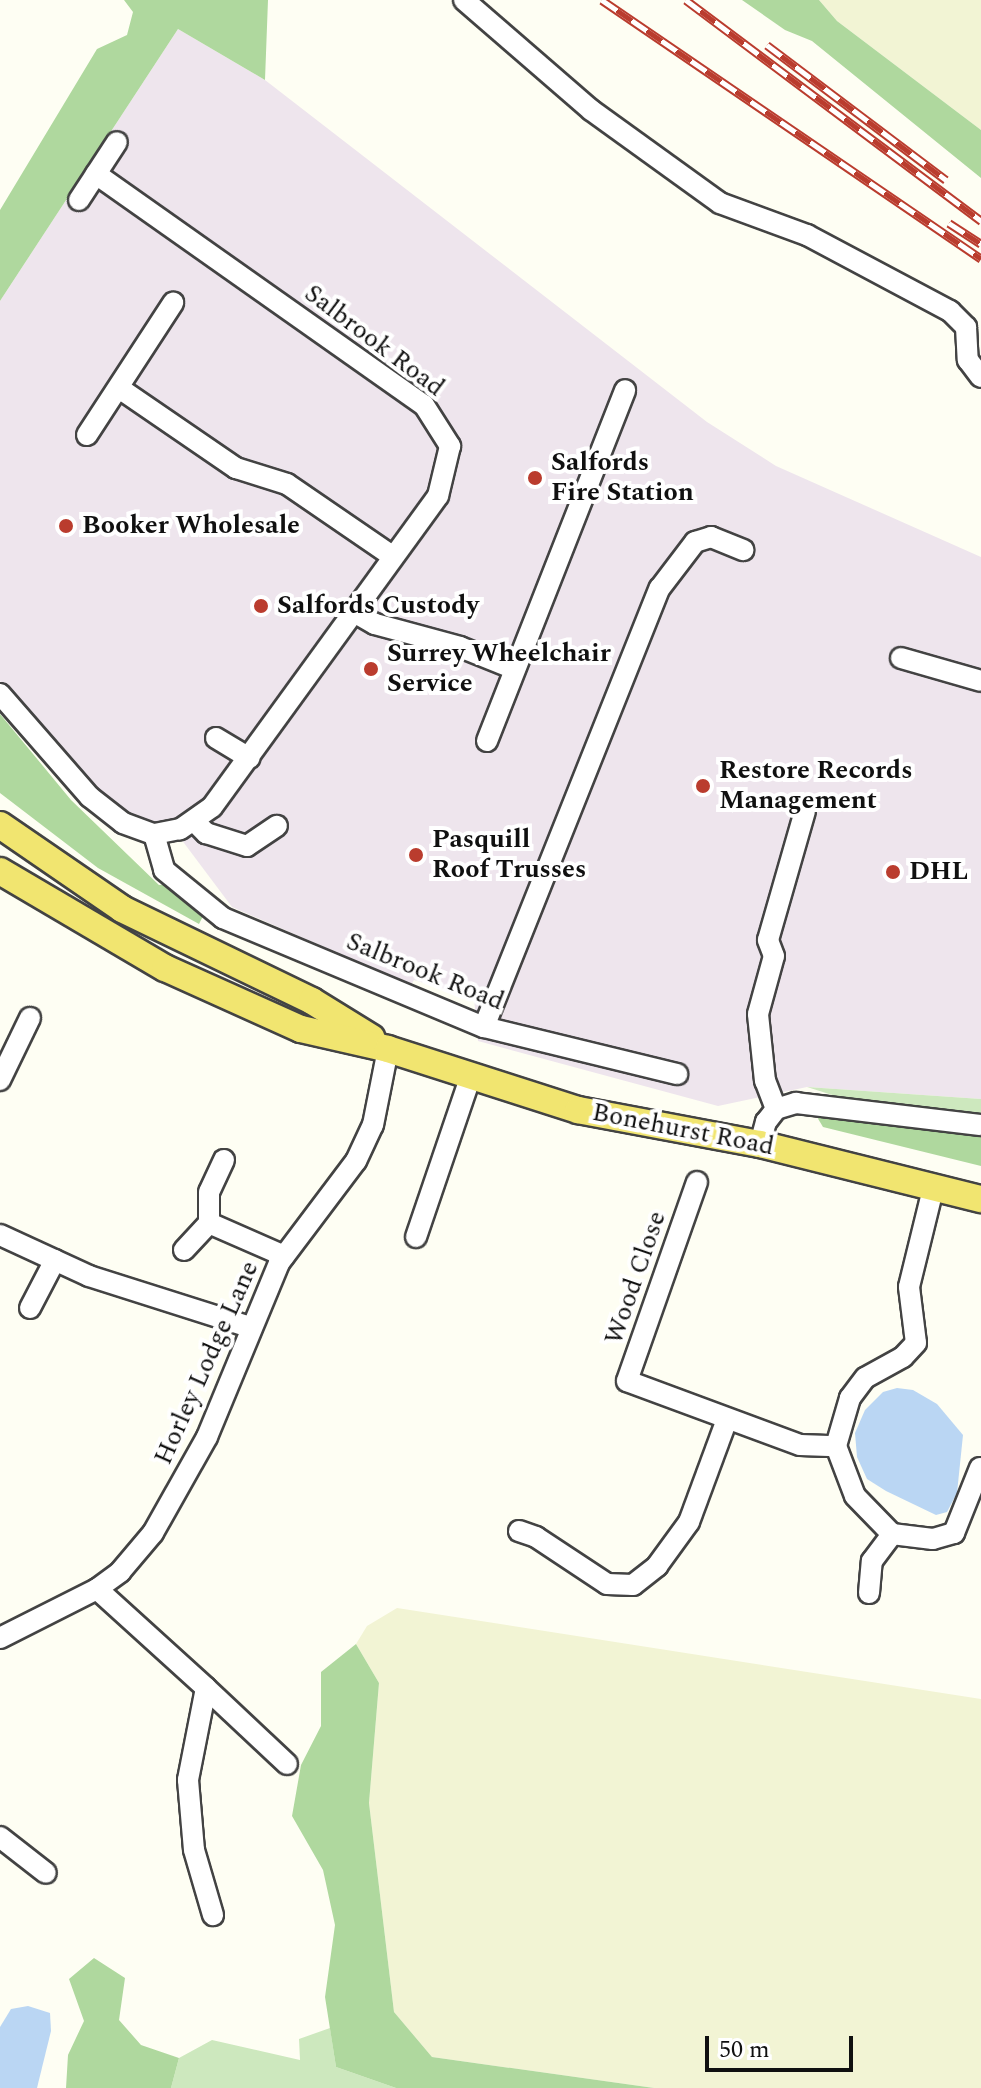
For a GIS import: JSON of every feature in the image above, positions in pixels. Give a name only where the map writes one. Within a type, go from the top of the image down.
[{"type":"main road","name":"Bonehurst Road","points":[[0,825],[122,909],[312,1001],[388,1049]]},
{"type":"main road","name":"Bonehurst Road","points":[[0,871],[199,984],[301,1029],[388,1049],[470,1078],[578,1110],[760,1144],[981,1199]]},
{"type":"street","points":[[464,0],[591,110],[720,203],[807,235],[950,311],[966,327],[968,360],[981,377]]},
{"type":"street","points":[[79,200],[117,142]]},
{"type":"street","name":"Salbrook Road","points":[[96,174],[424,405],[440,424],[450,446],[447,472],[438,496],[249,758],[195,822]]},
{"type":"street","points":[[87,435],[173,303]]},
{"type":"street","points":[[119,388],[236,468],[287,484],[392,556]]},
{"type":"street","points":[[487,741],[625,390]]},
{"type":"street","points":[[484,1027],[660,588],[695,542],[711,537],[744,550]]},
{"type":"street","points":[[354,612],[375,624],[460,647],[515,669]]},
{"type":"street","points":[[901,658],[981,681]]},
{"type":"street","points":[[1,696],[90,797],[123,823],[154,834],[195,822],[206,833],[247,846],[277,826]]},
{"type":"street","points":[[216,738],[249,758]]},
{"type":"street","points":[[776,1109],[765,1081],[758,1014],[774,956],[768,940],[805,811]]},
{"type":"street","name":"Salbrook Road","points":[[154,834],[164,870],[223,918],[484,1027],[677,1074]]},
{"type":"street","points":[[0,1080],[30,1018]]},
{"type":"street","name":"Horley Lodge Lane","points":[[0,1638],[97,1589],[120,1572],[153,1533],[190,1472],[250,1327],[284,1256],[356,1161],[373,1125],[388,1049]]},
{"type":"street","points":[[416,1237],[470,1078]]},
{"type":"street","points":[[760,1144],[766,1122],[776,1109],[796,1103],[981,1125]]},
{"type":"street","points":[[184,1250],[209,1223],[209,1192],[224,1160]]},
{"type":"street","name":"Wood Close","points":[[697,1182],[627,1381],[727,1419]]},
{"type":"street","points":[[934,1185],[909,1287],[916,1343],[903,1357],[865,1378],[850,1398],[836,1446],[855,1496],[892,1534],[933,1539],[954,1533],[980,1468]]},
{"type":"street","points":[[209,1223],[284,1256]]},
{"type":"street","points":[[0,1235],[55,1260],[250,1327]]},
{"type":"street","points":[[30,1308],[55,1260]]},
{"type":"street","points":[[519,1531],[536,1537],[607,1584],[633,1585],[657,1566],[689,1522],[727,1419],[800,1445],[836,1446]]},
{"type":"street","points":[[869,1593],[872,1561],[892,1534]]},
{"type":"street","points":[[97,1589],[287,1764]]},
{"type":"street","points":[[206,1688],[188,1780],[194,1850],[213,1915]]},
{"type":"street","points":[[0,1837],[46,1873]]},
{"type":"shaded area","points":[[178,29],[265,80],[707,422],[776,466],[981,557],[981,1099],[807,1087],[718,1106],[478,1041],[474,998],[414,980],[411,985],[232,907],[169,823],[134,819],[95,787],[0,681],[0,301]]},
{"type":"green space","points":[[124,0],[268,0],[265,80],[178,29],[0,301],[0,210],[97,49],[127,35],[133,12]]},
{"type":"green space","points":[[742,0],[819,0],[837,21],[981,130],[981,178],[812,41],[785,30]]},
{"type":"green space","points":[[819,0],[981,0],[981,130],[837,21]]},
{"type":"green space","points":[[0,714],[71,800],[159,885],[169,884],[204,914],[199,924],[98,868],[0,793]]},
{"type":"green space","points":[[807,1087],[981,1099],[981,1115],[867,1106]]},
{"type":"green space","points":[[823,1112],[981,1131],[981,1166],[823,1127],[817,1117]]},
{"type":"green space","points":[[397,1608],[981,1699],[981,2088],[654,2088],[432,2057],[394,2012],[369,1803],[379,1683],[356,1644],[367,1626]]},
{"type":"green space","points":[[356,1644],[379,1683],[369,1803],[394,2012],[432,2057],[654,2088],[396,2088],[336,2067],[325,1997],[335,1925],[323,1870],[292,1816],[301,1765],[321,1726],[321,1672]]},
{"type":"green space","points":[[94,1958],[125,1978],[119,2020],[141,2045],[179,2058],[171,2088],[66,2088],[68,2055],[84,2021],[69,1979]]},
{"type":"green space","points":[[330,2028],[336,2067],[396,2088],[171,2088],[179,2058],[212,2040],[300,2060],[299,2039]]},
{"type":"water","points":[[897,1388],[913,1390],[937,1404],[963,1435],[957,1493],[947,1512],[936,1515],[886,1491],[867,1479],[857,1457],[855,1433],[865,1410],[883,1392]]},
{"type":"water","points":[[28,2006],[50,2013],[51,2031],[37,2088],[0,2088],[0,2027],[11,2009]]},
{"type":"railway","points":[[602,0],[981,259]]},
{"type":"railway","points":[[686,0],[981,221]]},
{"type":"railway","points":[[767,45],[946,180]]},
{"type":"railway","points":[[949,223],[981,244]]},
{"type":"place","name":"Salfords Fire Station","points":[[535,478]]},
{"type":"place","name":"Booker Wholesale","points":[[66,526]]},
{"type":"place","name":"Salfords Custody","points":[[261,606]]},
{"type":"place","name":"Surrey Wheelchair Service","points":[[371,669]]},
{"type":"place","name":"Restore Records Management","points":[[703,786]]},
{"type":"place","name":"Pasquill Roof Trusses","points":[[416,855]]},
{"type":"place","name":"DHL","points":[[893,872]]}]
